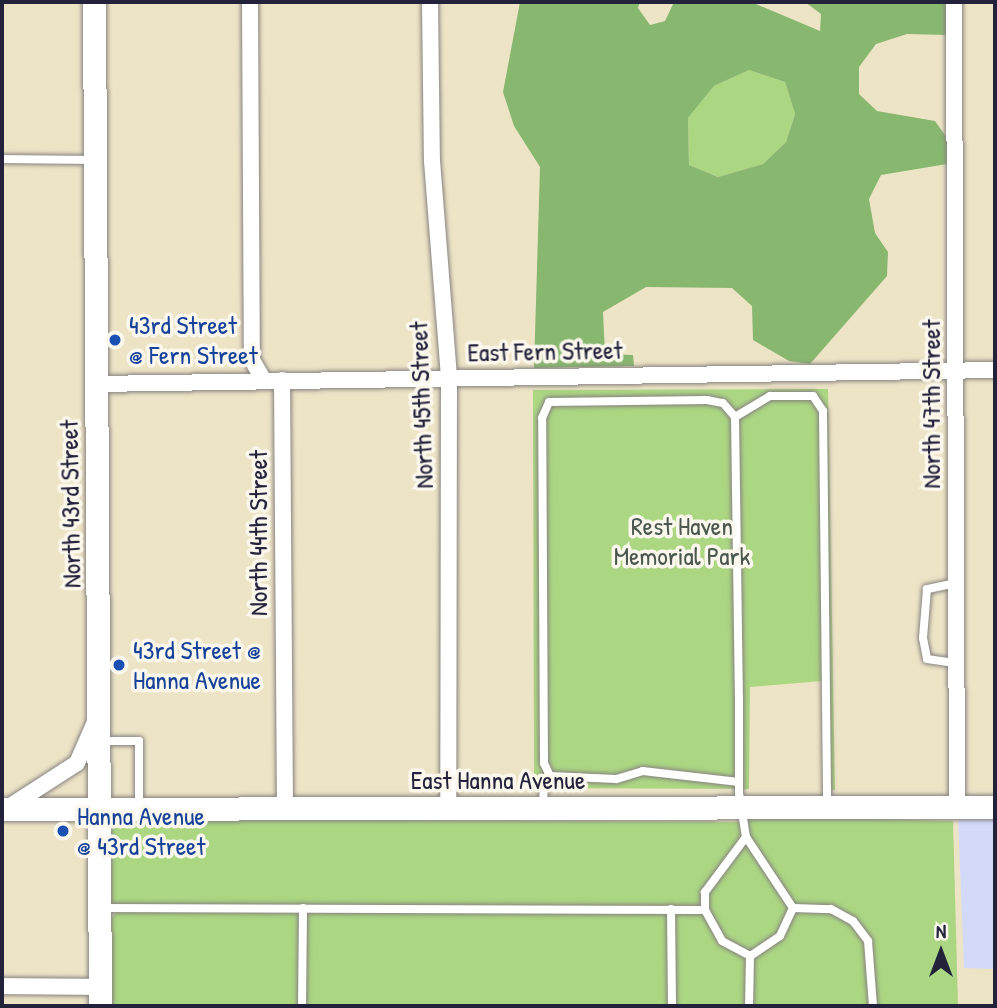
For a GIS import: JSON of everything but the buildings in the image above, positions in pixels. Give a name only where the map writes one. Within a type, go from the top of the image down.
[{"type":"street","name":"North 43rd Street","points":[[94,2],[102,810],[100,997]]},
{"type":"street","points":[[250,2],[252,360],[264,381]]},
{"type":"street","name":"North 45th Street","points":[[430,2],[432,161],[449,377],[448,808]]},
{"type":"street","name":"North 47th Street","points":[[954,2],[957,807]]},
{"type":"street","name":"East Fern Street","points":[[96,384],[995,370]]},
{"type":"street","name":"North 44th Street","points":[[282,380],[285,810]]},
{"type":"street","points":[[3,809],[35,796],[77,763],[100,702]]},
{"type":"street","name":"East Hanna Avenue","points":[[3,809],[995,807]]},
{"type":"street","points":[[2,986],[100,997]]},
{"type":"lane","points":[[2,159],[95,160]]},
{"type":"lane","points":[[736,417],[770,396],[813,396],[823,411],[827,807]]},
{"type":"lane","points":[[550,776],[544,763],[542,418],[549,402],[707,400],[723,403],[736,417],[739,782],[746,837],[793,908]]},
{"type":"lane","points":[[956,583],[927,589],[923,638],[927,659],[957,663]]},
{"type":"lane","points":[[101,741],[139,741],[139,810]]},
{"type":"lane","points":[[543,808],[544,778],[550,776],[616,779],[643,772],[739,782]]},
{"type":"lane","points":[[746,837],[705,892],[705,910],[722,941],[750,956]]},
{"type":"lane","points":[[100,908],[705,910]]},
{"type":"lane","points":[[302,1006],[303,908]]},
{"type":"lane","points":[[750,956],[780,936],[793,908]]},
{"type":"lane","points":[[793,908],[831,909],[853,921],[868,942],[873,1006]]},
{"type":"lane","points":[[671,909],[673,1006]]},
{"type":"lane","points":[[748,1006],[750,956]]},
{"type":"shaded area","points":[[995,815],[995,969],[964,968],[958,817]]},
{"type":"green space","points":[[520,2],[640,2],[638,8],[650,25],[665,21],[674,2],[751,2],[820,31],[821,14],[805,2],[947,2],[947,35],[907,34],[876,44],[859,67],[859,94],[877,111],[935,121],[947,138],[947,164],[881,175],[869,199],[875,233],[888,252],[887,276],[810,364],[789,361],[753,340],[752,306],[732,288],[646,287],[603,312],[605,354],[633,355],[634,366],[534,368],[540,167],[514,126],[503,92]],"holes":[[[749,70],[785,82],[795,114],[786,142],[763,164],[718,177],[689,165],[688,118],[714,86]]]},
{"type":"green space","points":[[749,70],[785,82],[795,114],[786,142],[763,164],[718,177],[689,165],[688,118],[714,86]]},
{"type":"green space","name":"Rest Haven Memorial Park","points":[[828,389],[835,790],[824,789],[822,681],[750,687],[749,789],[534,788],[533,390]]},
{"type":"green space","points":[[762,816],[953,821],[958,1006],[109,1006],[110,919],[116,913],[109,900],[109,837],[115,824],[130,819],[741,822]]},
{"type":"place","name":"43rd Street @ Fern Street","points":[[115,340]]},
{"type":"place","name":"43rd Street @ Hanna Avenue","points":[[119,665]]},
{"type":"place","name":"Hanna Avenue @ 43rd Street","points":[[63,831]]}]
